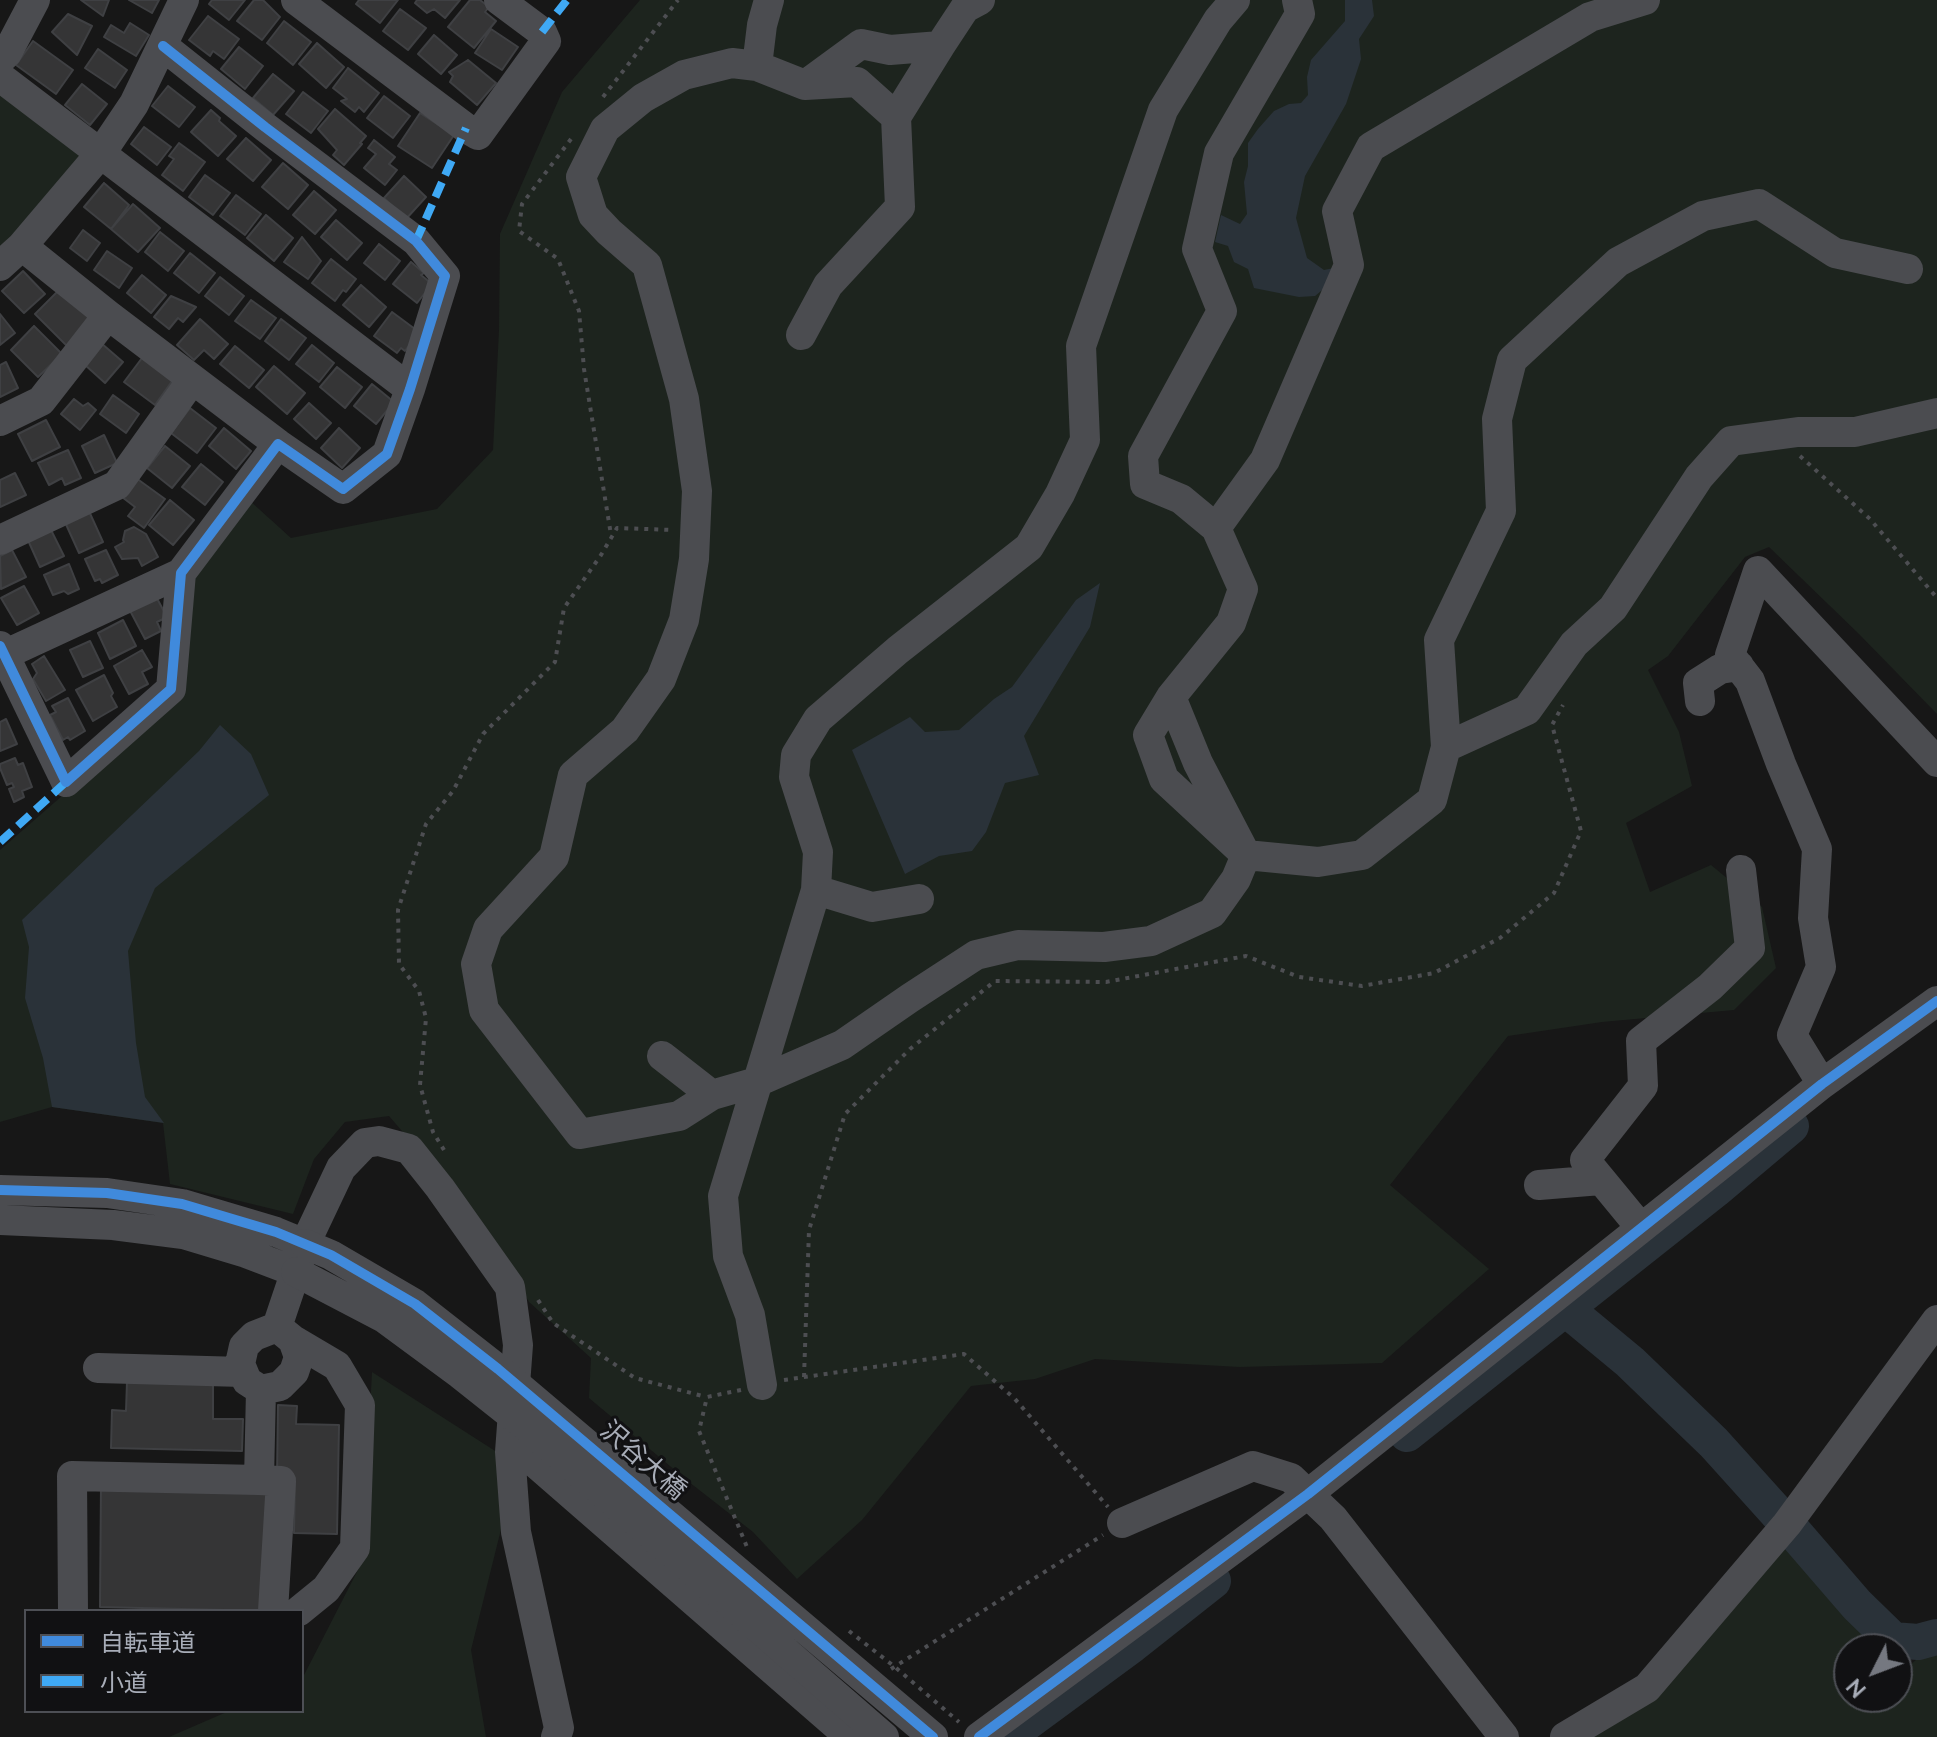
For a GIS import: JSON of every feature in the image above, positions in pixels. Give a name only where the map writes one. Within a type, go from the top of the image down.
[{"type":"street","points":[[0,60],[7,53],[35,0]]},
{"type":"street","points":[[163,46],[416,241],[445,276],[387,454],[343,489],[278,444],[108,315],[11,256],[101,153],[134,104],[184,0]]},
{"type":"street","points":[[296,0],[478,135],[546,41],[542,32],[499,0]]},
{"type":"street","points":[[757,66],[762,25],[769,0]]},
{"type":"street","points":[[801,335],[828,285],[900,207],[896,117],[965,8],[980,0]]},
{"type":"street","points":[[762,1385],[750,1315],[728,1256],[723,1196],[816,890],[818,852],[794,777],[796,755],[818,719],[898,650],[1029,547],[1060,494],[1085,440],[1081,346],[1163,110],[1218,20],[1235,0]]},
{"type":"street","points":[[1297,0],[1300,14],[1219,153],[1197,249],[1222,311],[1143,456],[1145,484],[1181,499],[1216,528],[1243,589],[1231,623],[1171,697],[1148,735],[1164,779],[1246,855],[1318,862],[1362,855],[1432,800],[1446,747],[1439,640],[1501,511],[1497,419],[1512,360],[1618,262],[1703,216],[1759,204],[1835,253],[1908,269]]},
{"type":"street","points":[[1216,528],[1265,460],[1349,265],[1337,211],[1371,147],[1590,17],[1645,0]]},
{"type":"street","points":[[805,85],[861,44],[890,50],[940,46]]},
{"type":"street","points":[[896,117],[857,82],[805,85],[757,66],[732,63],[684,75],[643,98],[605,129],[581,177],[593,215],[647,265],[684,399],[697,491],[694,559],[684,620],[661,679],[625,730],[573,775],[554,857],[488,929],[476,964],[484,1010],[580,1134],[679,1116],[712,1095],[757,1082],[842,1045],[976,955],[1018,945],[1104,947],[1151,941],[1212,913],[1236,879],[1246,855]]},
{"type":"street","points":[[0,77],[410,389]]},
{"type":"street","points":[[0,421],[41,401],[108,315]]},
{"type":"street","points":[[0,540],[117,485],[192,380]]},
{"type":"street","points":[[1446,747],[1527,710],[1574,644],[1613,608],[1699,477],[1731,441],[1798,432],[1855,432],[1937,413]]},
{"type":"street","points":[[181,573],[171,689],[66,782],[2,651],[181,573],[278,444]]},
{"type":"street","points":[[1822,1084],[1792,1035],[1821,967],[1813,918],[1817,849],[1750,681],[1730,655],[1758,571],[1937,762]]},
{"type":"street","points":[[1700,701],[1698,683],[1720,669],[1739,666]]},
{"type":"street","points":[[1641,1228],[1585,1160],[1643,1086],[1641,1041],[1710,987],[1750,948],[1741,870]]},
{"type":"street","points":[[816,890],[872,907],[919,899]]},
{"type":"street","points":[[972,1732],[1308,1494],[1822,1084],[1937,1001]]},
{"type":"street","points":[[662,1056],[712,1095]]},
{"type":"street","points":[[98,1368],[280,1386],[294,1372],[299,1357],[285,1333],[301,1258],[341,1168],[365,1143],[379,1141],[409,1149],[510,1287],[518,1345],[511,1442],[516,1532],[559,1728],[556,1737]]},
{"type":"street","points":[[1539,1185],[1601,1180]]},
{"type":"street","points":[[0,1190],[107,1193],[182,1204],[276,1232],[301,1258]]},
{"type":"street","points":[[0,1220],[113,1225],[183,1234],[246,1253],[301,1258]]},
{"type":"street","name":"沢谷大橋","points":[[301,1258],[331,1255],[415,1304],[498,1369],[933,1737]]},
{"type":"street","name":"沢谷大橋","points":[[301,1258],[460,1374],[528,1428],[884,1737]]},
{"type":"street","points":[[1565,1737],[1647,1688],[1787,1524],[1937,1320]]},
{"type":"street","points":[[259,1480],[252,1381],[240,1364],[244,1346],[254,1336],[285,1333],[337,1366],[360,1405],[355,1548],[326,1589],[301,1609]]},
{"type":"street","points":[[511,1442],[850,1737]]},
{"type":"street","points":[[1122,1523],[1253,1466],[1291,1478],[1333,1518],[1504,1737]]},
{"type":"street","points":[[73,1609],[72,1476],[281,1481],[273,1609]]},
{"type":"path","points":[[602,99],[678,0]]},
{"type":"path","points":[[575,134],[522,204],[519,231],[558,259],[579,311],[584,369],[611,537]]},
{"type":"path","points":[[1777,435],[1870,519],[1937,598]]},
{"type":"path","points":[[449,1158],[433,1132],[420,1085],[426,1018],[419,991],[399,964],[398,910],[426,824],[453,791],[483,734],[555,662],[564,608],[617,528],[695,531]]},
{"type":"path","points":[[804,1377],[809,1230],[845,1114],[910,1049],[995,981],[1106,982],[1246,956],[1299,977],[1362,986],[1434,973],[1500,938],[1554,893],[1581,831],[1552,725],[1565,702]]},
{"type":"path","points":[[537,1298],[553,1323],[635,1378],[707,1397],[804,1377],[964,1354],[1015,1399],[1122,1523],[868,1683]]},
{"type":"path","points":[[707,1397],[699,1431],[749,1552]]},
{"type":"path","points":[[846,1629],[972,1732]]},
{"type":"shaded area","points":[[640,0],[1937,0],[1937,714],[1769,547],[1745,557],[1668,656],[1648,670],[1679,732],[1692,786],[1626,823],[1650,892],[1711,865],[1762,907],[1776,968],[1734,1010],[1602,1022],[1508,1036],[1390,1185],[1489,1269],[1382,1363],[1240,1367],[1095,1359],[1035,1379],[971,1386],[862,1520],[797,1579],[753,1532],[589,1398],[591,1358],[529,1302],[483,1225],[389,1116],[345,1122],[314,1159],[293,1214],[170,1184],[163,1123],[52,1107],[0,1122],[0,850],[180,693],[191,578],[249,500],[291,538],[437,509],[493,450],[500,234],[562,92]]},
{"type":"shaded area","points":[[1345,0],[1372,0],[1374,16],[1359,39],[1361,59],[1346,104],[1305,176],[1296,218],[1307,258],[1324,270],[1334,268],[1327,286],[1315,296],[1299,297],[1254,288],[1248,269],[1234,262],[1228,246],[1215,242],[1221,215],[1240,224],[1247,214],[1244,182],[1248,143],[1274,111],[1289,104],[1301,103],[1308,95],[1307,77],[1311,60],[1345,21]]},
{"type":"shaded area","points":[[0,77],[101,153],[0,266]]},
{"type":"shaded area","points":[[1100,583],[1090,627],[1024,736],[1039,775],[1005,783],[986,832],[972,851],[939,856],[905,874],[852,750],[910,717],[925,732],[959,730],[1012,687],[1076,600]]},
{"type":"shaded area","points":[[220,725],[251,754],[269,795],[155,888],[128,951],[136,1043],[145,1097],[164,1123],[52,1107],[43,1058],[25,998],[29,947],[22,920],[199,751]]},
{"type":"shaded area","points":[[372,1372],[517,1465],[471,1650],[486,1737],[169,1737],[224,1713],[304,1713],[304,1675],[362,1562]]},
{"type":"shaded area","points":[[1787,1524],[1882,1633],[1833,1633],[1833,1713],[1913,1713],[1913,1662],[1937,1642],[1937,1737],[1565,1737],[1647,1688]]},
{"type":"building","points":[[81,0],[109,0],[103,16]]},
{"type":"building","points":[[129,0],[159,0],[152,13]]},
{"type":"building","points":[[212,0],[245,0],[229,20],[209,4]]},
{"type":"building","points":[[254,0],[263,0],[280,17],[262,40],[237,21]]},
{"type":"building","points":[[359,0],[398,0],[380,23],[356,4]]},
{"type":"building","points":[[417,0],[460,0],[445,18],[434,9],[427,13],[415,3]]},
{"type":"building","points":[[470,0],[480,0],[489,7],[485,12],[496,21],[474,48],[448,27]]},
{"type":"building","points":[[400,9],[426,28],[408,50],[383,31]]},
{"type":"building","points":[[68,14],[92,26],[77,55],[52,32]]},
{"type":"building","points":[[208,16],[239,39],[224,59],[213,51],[210,56],[189,40]]},
{"type":"building","points":[[284,21],[311,42],[293,65],[267,43]]},
{"type":"building","points":[[130,23],[149,35],[136,56],[104,37],[111,25],[124,33]]},
{"type":"building","points":[[491,29],[518,47],[502,70],[475,53]]},
{"type":"building","points":[[434,35],[457,55],[441,74],[418,54]]},
{"type":"building","points":[[33,41],[73,70],[56,94],[16,65]]},
{"type":"building","points":[[317,43],[344,67],[326,88],[299,64]]},
{"type":"building","points":[[239,47],[263,66],[245,89],[221,69]]},
{"type":"building","points":[[98,49],[127,70],[115,88],[85,68]]},
{"type":"building","points":[[468,60],[496,83],[477,105],[450,82],[453,76],[449,72]]},
{"type":"building","points":[[348,68],[379,93],[364,112],[359,107],[355,112],[341,101],[347,99],[333,88]]},
{"type":"building","points":[[273,74],[294,91],[273,115],[253,98]]},
{"type":"building","points":[[82,84],[107,104],[90,125],[65,105]]},
{"type":"building","points":[[168,86],[195,107],[179,127],[152,106]]},
{"type":"building","points":[[303,92],[328,111],[311,133],[286,114]]},
{"type":"building","points":[[384,96],[410,116],[393,138],[367,118]]},
{"type":"building","points":[[335,109],[366,136],[344,165],[333,155],[337,150],[318,129]]},
{"type":"building","points":[[211,110],[236,136],[218,156],[191,132]]},
{"type":"building","points":[[420,113],[454,135],[432,168],[398,146]]},
{"type":"building","points":[[144,127],[171,147],[157,165],[131,144]]},
{"type":"building","points":[[246,138],[271,160],[253,181],[227,159]]},
{"type":"building","points":[[374,140],[395,157],[389,164],[397,170],[385,185],[364,168],[376,154],[368,148]]},
{"type":"building","points":[[179,143],[205,162],[183,191],[162,175],[174,159],[169,156]]},
{"type":"building","points":[[283,163],[308,185],[288,209],[262,187]]},
{"type":"building","points":[[205,175],[230,193],[213,215],[189,197]]},
{"type":"building","points":[[404,176],[426,197],[406,219],[384,198]]},
{"type":"building","points":[[104,183],[129,205],[111,229],[84,207]]},
{"type":"building","points":[[314,191],[336,210],[315,234],[293,215]]},
{"type":"building","points":[[236,195],[261,214],[245,235],[220,216]]},
{"type":"building","points":[[133,204],[160,228],[138,252],[111,229]]},
{"type":"building","points":[[266,215],[293,238],[274,261],[247,238]]},
{"type":"building","points":[[336,220],[362,243],[347,260],[321,237]]},
{"type":"building","points":[[83,230],[100,243],[87,261],[70,248]]},
{"type":"building","points":[[160,232],[184,251],[168,271],[145,252]]},
{"type":"building","points":[[302,237],[321,261],[308,279],[284,262]]},
{"type":"building","points":[[379,244],[400,261],[385,280],[364,263]]},
{"type":"building","points":[[107,251],[132,268],[119,288],[94,270]]},
{"type":"building","points":[[190,253],[215,273],[199,293],[174,273]]},
{"type":"building","points":[[331,259],[356,279],[335,301],[312,283]]},
{"type":"building","points":[[411,262],[432,284],[417,303],[393,284]]},
{"type":"building","points":[[23,271],[45,294],[24,313],[2,291]]},
{"type":"building","points":[[142,275],[166,295],[151,313],[127,293]]},
{"type":"building","points":[[220,277],[244,296],[229,315],[205,296]]},
{"type":"building","points":[[361,285],[386,307],[369,327],[343,305]]},
{"type":"building","points":[[62,287],[96,321],[69,348],[35,314]]},
{"type":"building","points":[[171,296],[196,307],[183,322],[178,318],[169,329],[154,317]]},
{"type":"building","points":[[251,300],[276,318],[260,339],[235,321]]},
{"type":"building","points":[[392,312],[419,332],[405,351],[401,348],[397,353],[374,336]]},
{"type":"building","points":[[0,314],[15,333],[0,345]]},
{"type":"building","points":[[200,319],[228,344],[214,359],[204,350],[194,360],[177,345]]},
{"type":"building","points":[[281,319],[306,338],[289,360],[265,341]]},
{"type":"building","points":[[34,326],[62,354],[38,377],[11,350]]},
{"type":"building","points":[[101,343],[123,362],[105,383],[84,364]]},
{"type":"building","points":[[312,345],[334,363],[319,382],[296,364]]},
{"type":"building","points":[[235,346],[264,370],[249,388],[220,364]]},
{"type":"building","points":[[145,354],[175,377],[155,405],[124,382]]},
{"type":"building","points":[[6,362],[18,388],[0,397],[0,365]]},
{"type":"building","points":[[274,366],[305,393],[287,414],[256,387]]},
{"type":"building","points":[[337,367],[362,387],[345,408],[320,387]]},
{"type":"building","points":[[372,384],[394,402],[376,424],[354,406]]},
{"type":"building","points":[[113,395],[139,414],[126,433],[100,414]]},
{"type":"building","points":[[74,399],[83,406],[88,403],[96,410],[80,430],[61,414]]},
{"type":"building","points":[[309,403],[331,423],[316,439],[294,419]]},
{"type":"building","points":[[190,408],[216,428],[197,453],[171,433]]},
{"type":"building","points":[[46,420],[60,447],[32,461],[18,434]]},
{"type":"building","points":[[224,428],[251,451],[236,469],[209,446]]},
{"type":"building","points":[[339,428],[360,448],[342,468],[321,448]]},
{"type":"building","points":[[104,435],[117,463],[95,473],[82,446]]},
{"type":"building","points":[[165,446],[190,466],[172,488],[147,468]]},
{"type":"building","points":[[68,450],[81,478],[65,485],[62,478],[49,485],[38,463]]},
{"type":"building","points":[[201,464],[223,482],[205,505],[182,487]]},
{"type":"building","points":[[15,473],[26,495],[0,507],[0,480]]},
{"type":"building","points":[[136,478],[165,499],[144,528],[128,516],[135,507],[122,497]]},
{"type":"building","points":[[170,500],[194,520],[173,545],[149,525]]},
{"type":"building","points":[[88,509],[103,542],[79,553],[64,520]]},
{"type":"building","points":[[134,527],[146,534],[158,557],[142,566],[138,558],[122,559],[115,547],[124,542],[125,531]]},
{"type":"building","points":[[50,528],[64,556],[40,567],[27,538]]},
{"type":"building","points":[[12,550],[26,577],[1,589],[0,556]]},
{"type":"building","points":[[106,550],[118,575],[102,583],[100,579],[95,581],[85,559]]},
{"type":"building","points":[[69,564],[79,589],[53,595],[44,575]]},
{"type":"building","points":[[24,586],[39,613],[17,625],[1,598]]},
{"type":"building","points":[[153,591],[167,617],[157,622],[161,631],[145,639],[127,605]]},
{"type":"building","points":[[123,620],[136,646],[110,659],[98,633]]},
{"type":"building","points":[[90,641],[103,668],[83,677],[70,650]]},
{"type":"building","points":[[142,650],[152,667],[142,672],[148,684],[129,694],[114,666]]},
{"type":"building","points":[[44,656],[65,690],[46,701],[33,679],[37,673],[32,664]]},
{"type":"building","points":[[104,675],[117,707],[93,721],[76,690]]},
{"type":"building","points":[[68,698],[85,731],[70,740],[68,737],[63,740],[50,715],[56,712],[52,706]]},
{"type":"building","points":[[6,719],[17,744],[0,751],[0,722]]},
{"type":"building","points":[[15,758],[18,765],[23,763],[32,787],[22,791],[24,797],[14,802],[9,789],[14,787],[12,783],[7,785],[0,764]]},
{"type":"building","points":[[127,1382],[213,1384],[213,1419],[243,1419],[242,1451],[111,1448],[112,1410],[126,1411]]},
{"type":"building","points":[[278,1405],[297,1406],[296,1424],[339,1425],[337,1534],[294,1533],[295,1478],[277,1477]]},
{"type":"building","points":[[101,1485],[269,1488],[266,1609],[100,1607]]},
{"type":"waterway","points":[[1407,1434],[1791,1126]]},
{"type":"waterway","points":[[1566,1309],[1630,1362],[1714,1443],[1857,1605],[1893,1640],[1918,1642],[1937,1637]]},
{"type":"waterway","points":[[1007,1737],[1213,1581]]},
{"type":"marked path","points":[[542,32],[567,0]]},
{"type":"marked path","points":[[416,241],[466,128]]},
{"type":"marked path","points":[[0,842],[66,782]]},
{"type":"cycle path","points":[[0,646],[66,782],[171,689],[181,573],[278,444],[343,489],[387,454],[445,276],[416,241],[163,46]]},
{"type":"cycle path","points":[[979,1737],[1308,1494],[1822,1084],[1937,1001]]},
{"type":"cycle path","points":[[0,1190],[107,1193],[182,1204],[276,1232],[331,1255],[415,1304],[498,1369],[933,1737]]}]
